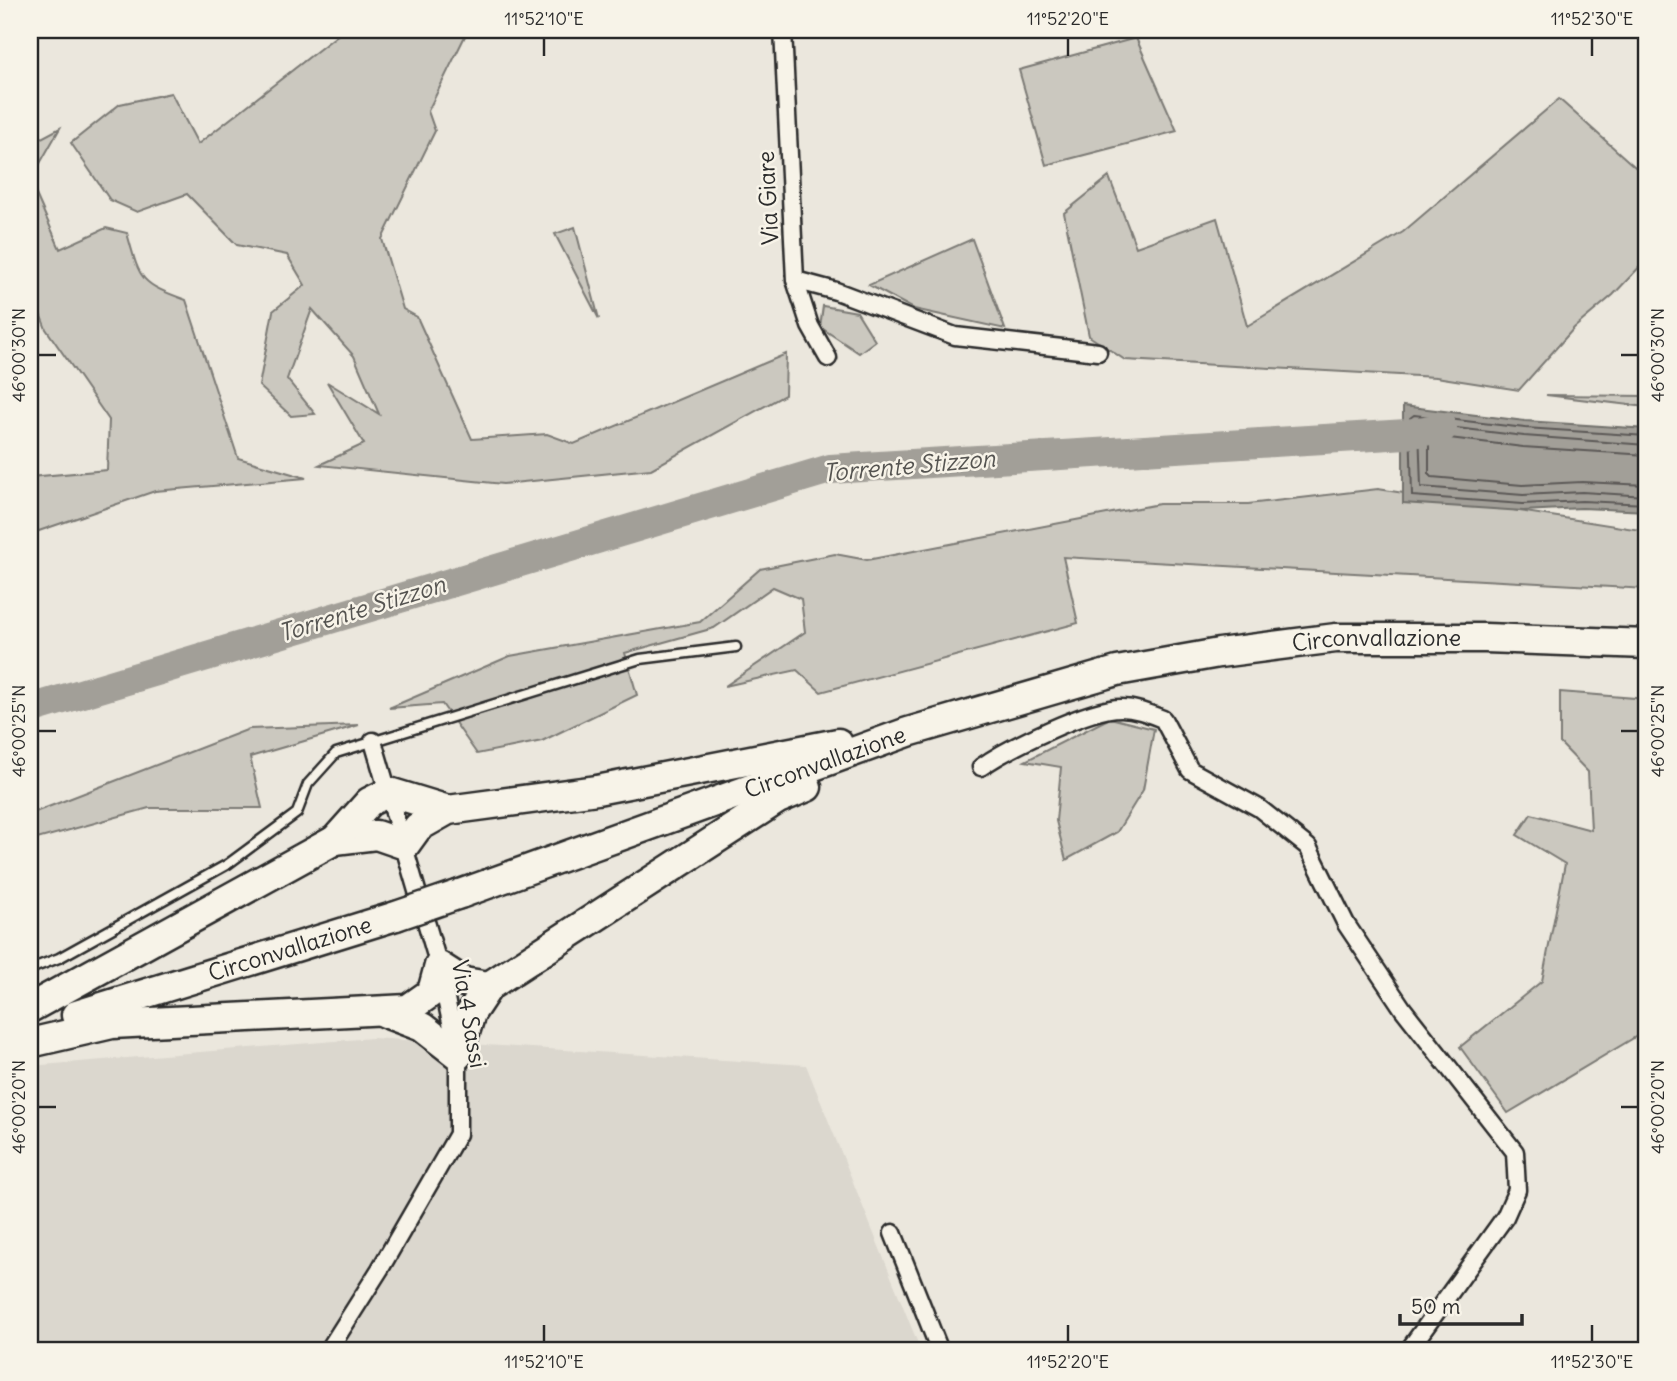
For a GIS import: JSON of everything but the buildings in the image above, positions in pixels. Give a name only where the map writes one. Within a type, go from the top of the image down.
[{"type":"highway","name":"Circonvallazione","points":[[30,1029],[397,916],[868,747],[1022,697],[1117,671],[1232,651],[1336,639],[1485,639],[1647,644]]},
{"type":"highway","points":[[335,840],[376,835],[405,845],[418,827],[448,810],[597,790],[848,741],[868,747],[852,770],[778,799],[489,986],[471,1013],[458,1055],[422,1027],[385,1013]]},
{"type":"highway","points":[[30,1008],[335,840],[369,802],[388,792],[448,810]]},
{"type":"highway","points":[[30,1043],[112,1024],[385,1013],[408,1009],[432,992],[439,966],[464,982],[489,986]]},
{"type":"street","name":"Via Giare","points":[[783,30],[795,280],[810,326],[828,358]]},
{"type":"street","points":[[795,280],[836,291],[955,336],[1098,352]]},
{"type":"street","points":[[981,767],[1002,752],[1081,719],[1119,708],[1137,709],[1163,719],[1189,770],[1259,808],[1308,847],[1346,924],[1403,1009],[1459,1077],[1515,1152],[1517,1189],[1505,1217],[1408,1351]]},
{"type":"street","name":"Via 4 Sassi","points":[[328,1351],[380,1269],[458,1134],[458,1055],[439,966],[373,741]]},
{"type":"street","points":[[892,1233],[940,1351]]},
{"type":"lane","points":[[30,969],[59,958],[228,864],[297,813],[307,784],[336,753],[640,659],[736,647]]},
{"type":"shaded area","points":[[344,30],[468,30],[428,111],[435,131],[382,239],[403,309],[417,317],[472,439],[547,434],[574,444],[786,354],[785,395],[651,469],[503,484],[319,465],[364,444],[327,382],[379,414],[354,356],[312,309],[287,379],[315,414],[291,416],[259,386],[273,311],[305,285],[287,255],[237,245],[187,194],[137,212],[110,200],[71,143],[120,104],[171,93],[198,144]]},
{"type":"shaded area","points":[[1136,38],[1177,131],[1046,165],[1019,70]]},
{"type":"shaded area","points":[[1559,99],[1635,167],[1647,158],[1647,259],[1613,295],[1574,328],[1519,390],[1436,377],[1125,360],[1089,336],[1064,213],[1109,177],[1136,247],[1217,218],[1247,326],[1403,232]]},
{"type":"shaded area","points":[[60,128],[30,181],[30,144]]},
{"type":"shaded area","points":[[30,181],[60,249],[106,228],[127,233],[135,261],[144,278],[159,289],[186,300],[238,458],[306,478],[155,491],[30,534],[30,477],[107,470],[109,420],[46,329],[30,288]]},
{"type":"shaded area","points":[[575,227],[599,319],[555,234]]},
{"type":"shaded area","points":[[972,239],[1005,329],[914,309],[869,285]]},
{"type":"shaded area","points":[[823,306],[857,312],[875,341],[859,353],[820,327]]},
{"type":"shaded area","points":[[1546,395],[1647,396],[1647,407]]},
{"type":"shaded area","points":[[1378,489],[1647,531],[1647,589],[1063,557],[1078,623],[821,692],[797,670],[725,686],[805,632],[801,599],[773,587],[714,628],[625,653],[637,695],[542,741],[477,754],[442,704],[389,708],[510,656],[700,622],[760,569],[835,554],[867,560],[1159,504],[1248,504]]},
{"type":"shaded area","points":[[1560,692],[1647,699],[1647,964],[1641,966],[1647,993],[1647,1030],[1508,1113],[1460,1047],[1542,981],[1565,864],[1517,835],[1531,814],[1591,830],[1588,772],[1560,743]]},
{"type":"shaded area","points":[[1110,718],[1154,729],[1143,790],[1117,832],[1066,860],[1056,821],[1061,767],[1025,761]]},
{"type":"shaded area","points":[[359,725],[250,757],[262,808],[149,808],[30,841],[30,814],[249,729]]},
{"type":"shaded area","points":[[372,1038],[806,1065],[921,1351],[30,1351],[30,1066]]},
{"type":"water","points":[[1403,406],[1525,421],[1647,429],[1647,511],[1582,508],[1523,511],[1403,503]]},
{"type":"waterway","name":"Torrente Stizzon","points":[[30,709],[830,469],[1407,434],[1442,428]]}]
